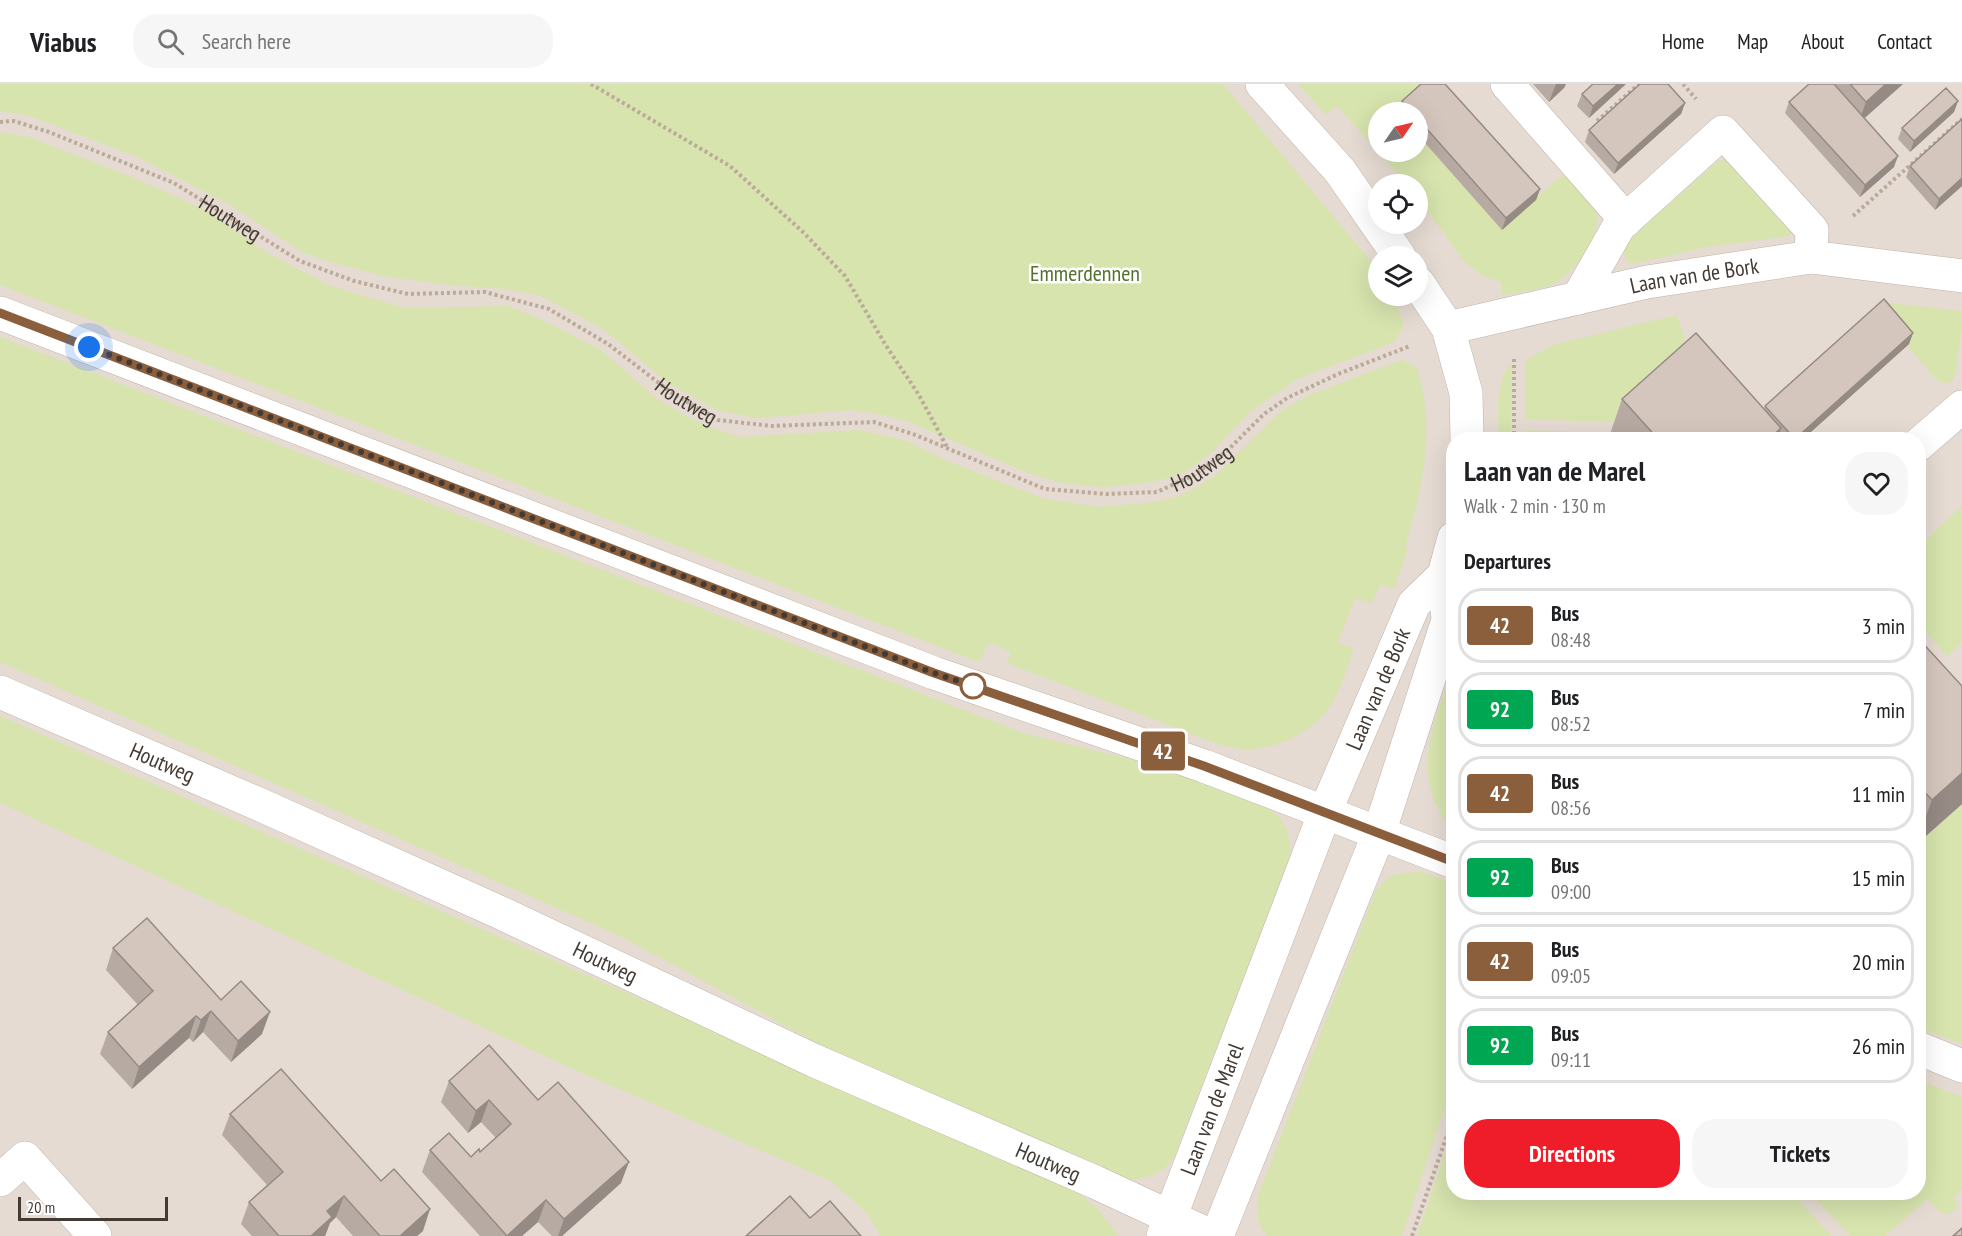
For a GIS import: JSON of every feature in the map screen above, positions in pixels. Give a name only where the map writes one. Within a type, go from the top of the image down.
[{"type":"street","points":[[1262,84],[1340,171],[1392,246]]},
{"type":"street","points":[[1506,84],[1626,220]]},
{"type":"street","name":"Laan van de Bork","points":[[1578,298],[1618,226],[1723,132],[1811,244]]},
{"type":"street","name":"Laan van de Bork","points":[[1448,328],[1811,244],[1960,272]]},
{"type":"street","points":[[1428,298],[1448,328],[1466,393],[1467,432]]},
{"type":"street","points":[[0,313],[934,673],[1204,766],[1446,859]]},
{"type":"street","points":[[1926,439],[1962,406]]},
{"type":"street","name":"Laan van de Bork","points":[[1446,568],[1444,575],[1446,598]]},
{"type":"street","name":"Laan van de Bork","points":[[1325,812],[1414,604],[1444,575]]},
{"type":"street","name":"Laan van de Bork","points":[[1380,833],[1446,626]]},
{"type":"street","name":"Houtweg","points":[[0,692],[488,907],[815,1061],[1095,1182],[1166,1227],[1211,1236]]},
{"type":"street","name":"Laan van de Marel","points":[[1166,1227],[1325,812]]},
{"type":"street","points":[[1217,1236],[1380,833]]},
{"type":"street","points":[[1926,1051],[1962,1066]]},
{"type":"street","points":[[0,1180],[25,1158],[95,1236]]},
{"type":"path","points":[[591,84],[730,166],[804,233],[845,276],[885,344],[919,395],[948,448]]},
{"type":"path","points":[[1565,150],[1639,84]]},
{"type":"path","points":[[1811,244],[1841,227],[1962,119]]},
{"type":"path","name":"Houtweg","points":[[0,122],[14,121],[49,132],[174,183],[300,261],[354,280],[408,294],[485,292],[549,309],[608,344],[672,393],[718,420],[772,426],[874,422],[948,448],[1045,489],[1107,494],[1157,492],[1194,476],[1226,452],[1264,414],[1287,398],[1448,328]]},
{"type":"path","points":[[1514,432],[1515,312]]},
{"type":"path","points":[[1412,1236],[1446,1138]]},
{"type":"shaded area","points":[[0,84],[1962,84],[1962,1236],[0,1236]]},
{"type":"green space","name":"Emmerdennen","points":[[0,84],[1223,84],[1368,258],[1368,306],[1396,306],[1404,325],[1394,342],[1297,379],[1250,412],[1212,452],[1185,472],[1145,483],[1103,487],[1061,483],[1028,473],[907,421],[885,415],[852,410],[755,418],[717,410],[668,383],[603,329],[539,295],[504,289],[388,277],[333,263],[302,252],[229,204],[135,156],[30,116],[0,111]]},
{"type":"green space","points":[[1298,84],[1430,84],[1409,102],[1368,102],[1368,141],[1337,106],[1326,115]]},
{"type":"green space","points":[[0,132],[29,137],[168,193],[208,212],[264,251],[331,286],[404,308],[508,306],[540,319],[601,350],[656,398],[688,417],[715,429],[742,437],[859,430],[904,440],[948,461],[1044,499],[1101,507],[1153,502],[1177,497],[1217,474],[1281,411],[1309,395],[1402,360],[1417,368],[1426,413],[1425,458],[1422,480],[1405,547],[1408,548],[1394,589],[1381,584],[1372,603],[1355,598],[1338,643],[1354,648],[1338,692],[1323,715],[1293,738],[1268,747],[1238,749],[1220,745],[1007,663],[1011,652],[989,642],[979,662],[0,285]]},
{"type":"green space","points":[[1428,146],[1502,229],[1557,179],[1566,175],[1594,207],[1597,217],[1593,239],[1579,262],[1553,284],[1502,295],[1502,282],[1483,276],[1463,260],[1428,212],[1428,174],[1398,174],[1387,162],[1428,162]]},
{"type":"green space","points":[[1725,158],[1792,230],[1789,236],[1707,247],[1632,264],[1627,261],[1622,250],[1629,239],[1716,163]]},
{"type":"green space","points":[[1880,302],[1962,311],[1962,327],[1955,375],[1952,381],[1945,384],[1937,380],[1880,311]]},
{"type":"green space","points":[[1677,315],[1689,354],[1660,376],[1611,422],[1525,419],[1526,360],[1553,345]]},
{"type":"green space","points":[[0,337],[1026,734],[1163,767],[1270,810],[1282,821],[1288,833],[1290,858],[1174,1157],[1164,1168],[1153,1175],[1126,1180],[821,1045],[622,937],[0,662]]},
{"type":"green space","points":[[1512,360],[1511,432],[1499,432],[1498,398],[1506,370]]},
{"type":"green space","points":[[1526,430],[1577,432],[1526,432]]},
{"type":"green space","points":[[1962,506],[1962,642],[1947,656],[1926,632],[1926,539]]},
{"type":"green space","points":[[1446,688],[1446,820],[1431,790],[1428,770],[1429,750]]},
{"type":"green space","points":[[0,716],[1071,1187],[1099,1210],[1117,1236],[880,1236],[868,1214],[831,1181],[566,1066],[0,803]]},
{"type":"green space","points":[[1962,804],[1962,1044],[1926,1030],[1926,837]]},
{"type":"green space","points":[[1422,872],[1446,881],[1446,1105],[1402,1236],[1266,1236],[1258,1221],[1257,1198],[1373,898],[1387,879],[1405,873]]},
{"type":"green space","points":[[1926,1083],[1962,1097],[1962,1189],[1954,1196],[1957,1206],[1952,1213],[1948,1214],[1938,1210],[1927,1199]]},
{"type":"green space","points":[[1446,1150],[1446,1200],[1798,1200],[1831,1236],[1417,1236]]},
{"type":"green space","points":[[1817,1200],[1926,1200],[1885,1236],[1850,1236]]},
{"type":"building","points":[[1421,84],[1445,84],[1540,189],[1506,218],[1428,130],[1428,102],[1402,101]]},
{"type":"building","points":[[1593,84],[1618,84],[1593,106],[1582,94]]},
{"type":"building","points":[[1640,84],[1668,84],[1685,103],[1618,163],[1589,130]]},
{"type":"building","points":[[1809,84],[1834,84],[1898,156],[1865,185],[1789,102]]},
{"type":"building","points":[[1850,84],[1886,84],[1866,102]]},
{"type":"building","points":[[1946,88],[1958,101],[1914,141],[1902,128]]},
{"type":"building","points":[[1962,119],[1962,178],[1939,199],[1910,166]]},
{"type":"building","points":[[1884,299],[1913,333],[1803,432],[1789,432],[1765,406]]},
{"type":"building","points":[[1696,333],[1781,428],[1777,432],[1652,432],[1622,399]]},
{"type":"building","points":[[1926,647],[1962,686],[1962,773],[1932,800],[1926,794]]},
{"type":"building","points":[[147,918],[221,1000],[241,981],[270,1012],[238,1041],[211,1011],[201,1020],[196,1016],[139,1067],[108,1032],[153,991],[113,948]]},
{"type":"building","points":[[489,1045],[538,1100],[558,1082],[629,1162],[564,1219],[546,1200],[507,1236],[430,1150],[449,1133],[471,1157],[479,1149],[480,1152],[511,1124],[489,1100],[476,1111],[449,1081]]},
{"type":"building","points":[[281,1069],[381,1181],[394,1169],[430,1209],[400,1236],[380,1236],[344,1196],[327,1211],[332,1217],[311,1236],[279,1236],[249,1202],[283,1172],[230,1114]]},
{"type":"building","points":[[790,1196],[810,1218],[830,1201],[861,1236],[746,1236]]},
{"type":"building","points":[[1962,1228],[1962,1236],[1953,1236]]},
{"type":"bus line","name":"42","points":[[0,313],[934,673],[1204,766],[1446,859]]},
{"type":"route","points":[[89,347],[934,673],[979,688],[973,686]]}]
